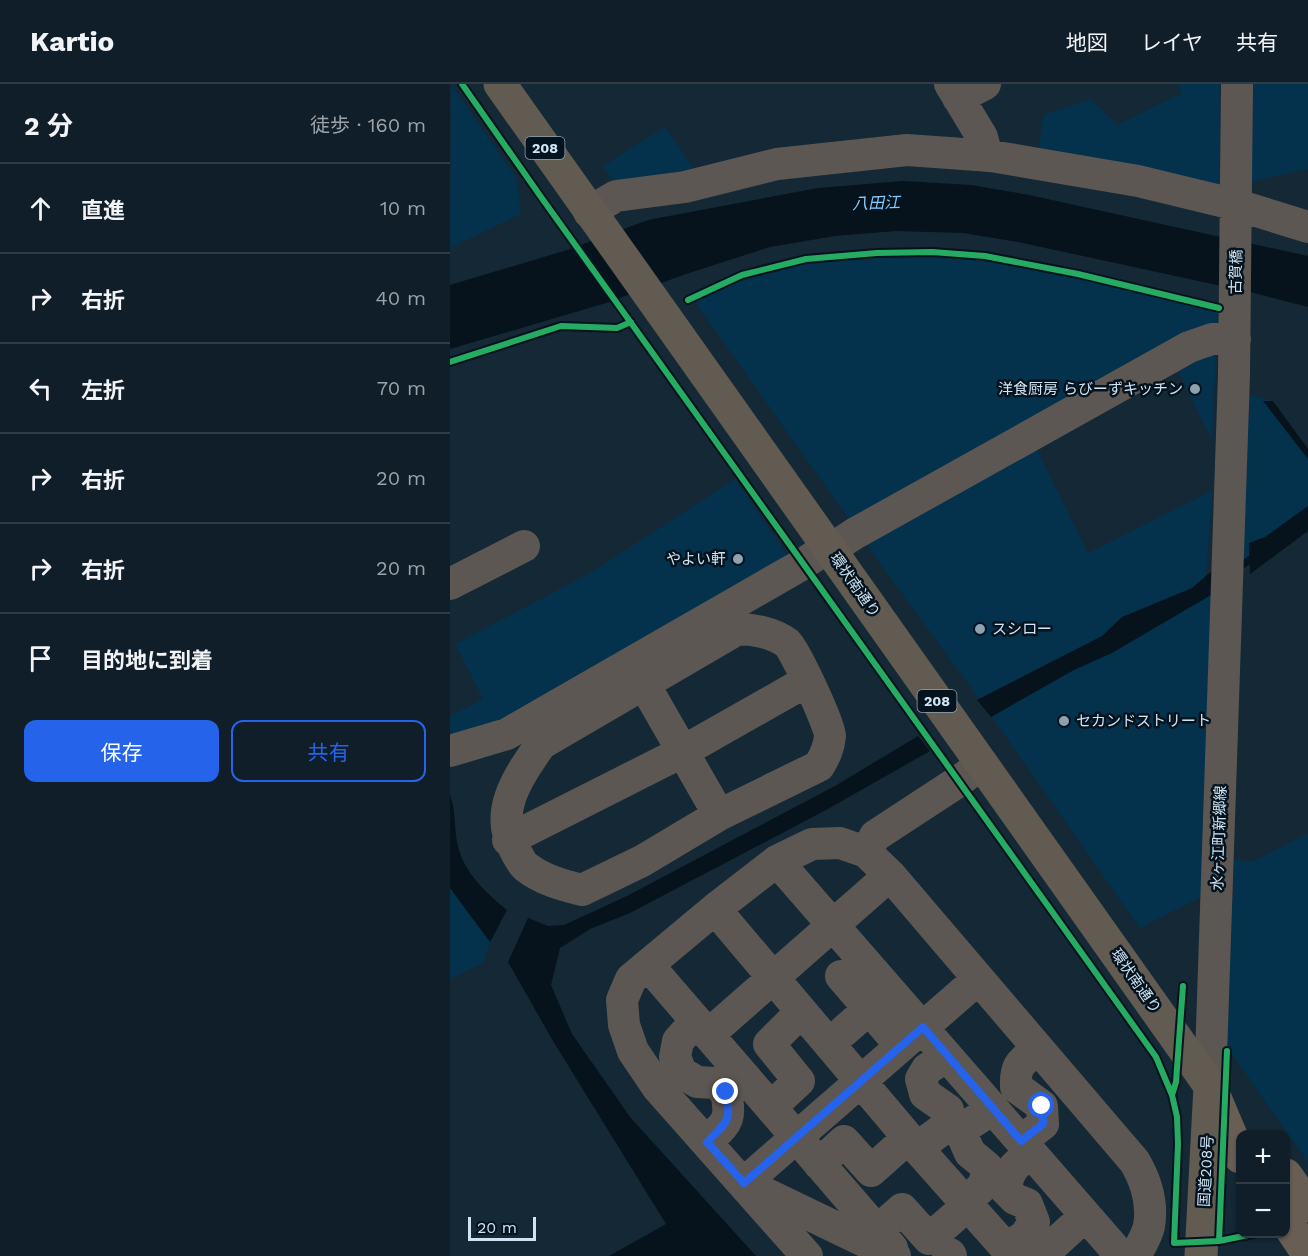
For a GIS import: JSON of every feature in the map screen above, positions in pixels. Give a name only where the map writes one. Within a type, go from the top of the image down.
[{"type":"highway","name":"環状南通り","points":[[500,84],[1210,1086]]},
{"type":"highway","name":"国道208号","points":[[1201,1256],[1210,1086]]},
{"type":"main road","name":"環状南通り","points":[[1210,1086],[1252,1130]]},
{"type":"main road","name":"環状南通り","points":[[1210,1086],[1236,1148]]},
{"type":"main road","points":[[1290,1181],[1308,1206]]},
{"type":"main road","points":[[1290,1227],[1308,1254]]},
{"type":"street","points":[[1237,84],[1237,205]]},
{"type":"street","points":[[964,89],[987,156]]},
{"type":"street","points":[[590,212],[616,196],[685,187],[777,164],[907,150],[987,156],[1138,181],[1237,205],[1308,227]]},
{"type":"street","name":"古賀橋","points":[[1235,339],[1237,205]]},
{"type":"street","points":[[450,751],[507,734],[854,534],[1189,347],[1212,339],[1235,339]]},
{"type":"street","name":"水ヶ江町新郷線","points":[[1210,1086],[1235,339]]},
{"type":"street","points":[[450,584],[524,546]]},
{"type":"street","points":[[738,629],[755,629],[788,644],[824,714],[830,733],[828,752],[819,766],[719,815],[642,861],[582,890],[551,882],[525,866],[508,840],[506,810],[519,775],[541,744],[644,684],[738,629]]},
{"type":"street","points":[[508,840],[682,752],[807,681]]},
{"type":"street","points":[[644,684],[719,815]]},
{"type":"street","points":[[866,852],[875,836],[959,782],[982,764]]},
{"type":"street","points":[[807,1256],[658,1088],[633,1051],[624,1025],[622,1000],[631,980],[715,909],[777,861],[812,844],[840,843],[866,852],[890,875],[977,980],[1135,1162],[1144,1178],[1149,1197],[1149,1226],[1135,1256]]},
{"type":"street","points":[[777,861],[833,926],[912,1036]]},
{"type":"street","points":[[707,1142],[725,1124],[730,1111],[726,1092],[715,1083],[697,1082],[681,1072],[675,1057],[678,1041],[702,1028],[773,979],[890,875]]},
{"type":"street","points":[[715,909],[965,1202],[1030,1252]]},
{"type":"street","points":[[648,965],[897,1256]]},
{"type":"street","points":[[841,976],[869,1009],[948,1056],[1121,1256]]},
{"type":"street","points":[[744,1183],[977,980]]},
{"type":"street","points":[[844,1031],[869,1009]]},
{"type":"street","points":[[771,1107],[799,1081],[769,1044],[801,1012]]},
{"type":"street","points":[[1030,1252],[1025,1236],[1034,1222],[1027,1204],[1015,1199],[1006,1190],[1007,1176],[1043,1124],[1042,1106],[1016,1087],[1019,1064],[1037,1050]]},
{"type":"street","points":[[819,1164],[844,1142],[872,1171],[947,1126],[948,1110],[925,1094],[921,1079],[927,1069],[948,1056]]},
{"type":"street","points":[[867,1219],[902,1209],[929,1239],[985,1185],[987,1167],[970,1153],[962,1135],[968,1125],[993,1109]]},
{"type":"street","points":[[867,1219],[915,1146]]},
{"type":"street","points":[[744,1183],[897,1256]]},
{"type":"street","points":[[1030,1252],[1085,1216]]},
{"type":"shaded area","points":[[451,84],[516,177],[521,214],[450,248]]},
{"type":"shaded area","points":[[1178,84],[1219,84],[1221,198],[1038,155],[1043,115],[1091,99],[1117,125],[1182,93]]},
{"type":"shaded area","points":[[1245,84],[1308,84],[1308,169],[1245,183]]},
{"type":"shaded area","points":[[665,127],[699,176],[619,190],[603,166]]},
{"type":"shaded area","points":[[879,255],[933,255],[986,259],[1076,277],[1217,312],[1217,333],[856,529],[695,302],[743,278],[807,262]]},
{"type":"shaded area","points":[[1216,349],[1212,441],[1173,361]]},
{"type":"shaded area","points":[[1248,395],[1269,399],[1308,455],[1308,512],[1241,566]]},
{"type":"shaded area","points":[[1032,439],[1088,553],[1213,490],[1205,587],[1212,583],[1203,896],[1140,928],[985,707],[860,536]]},
{"type":"shaded area","points":[[735,479],[793,564],[505,731],[456,743],[450,728],[450,716],[483,699],[455,644],[590,573]]},
{"type":"shaded area","points":[[1308,833],[1308,1162],[1290,1136],[1290,1130],[1285,1130],[1227,1047],[1234,860],[1254,861]]},
{"type":"shaded area","points":[[450,888],[490,942],[483,963],[450,979]]},
{"type":"water","name":"八田江","points":[[903,181],[971,185],[1029,195],[1308,256],[1308,307],[1254,293],[1018,242],[963,233],[896,231],[835,236],[770,247],[606,303],[450,349],[450,285],[567,250],[648,220],[818,188]]},
{"type":"water","points":[[1263,401],[1273,401],[1308,449],[1308,459]]},
{"type":"water","points":[[1308,506],[1308,531],[1250,574],[1249,543],[1265,537]]},
{"type":"water","points":[[1213,570],[1211,595],[1112,653],[1074,670],[991,717],[977,700],[1102,636],[1122,617],[1192,588]]},
{"type":"water","points":[[918,736],[930,751],[826,810],[630,913],[590,929],[560,948],[551,985],[572,1034],[630,1117],[756,1256],[609,1256],[666,1224],[553,1041],[508,962],[528,918],[548,926],[564,925],[627,896],[835,786]]},
{"type":"water","points":[[450,795],[457,842],[464,862],[483,889],[507,910],[490,942],[450,888]]},
{"type":"waterway","points":[[1236,569],[1257,555]]},
{"type":"cycle path","points":[[462,84],[1156,1057],[1172,1095],[1177,1117],[1174,1243],[1219,1241],[1236,1238]]},
{"type":"cycle path","points":[[688,300],[742,275],[806,259],[877,253],[932,252],[985,256],[1078,274],[1219,308]]},
{"type":"cycle path","points":[[450,362],[561,326],[617,328],[631,322]]},
{"type":"cycle path","points":[[1172,1095],[1176,1082],[1183,986]]},
{"type":"cycle path","points":[[1219,1241],[1227,1051]]},
{"type":"place","name":"洋食厨房 らびーずキッチン","points":[[1195,389]]},
{"type":"place","name":"やよい軒","points":[[738,559]]},
{"type":"place","name":"スシロー","points":[[980,629]]},
{"type":"place","name":"セカンドストリート","points":[[1064,721]]},
{"type":"route","points":[[726,1092],[730,1111],[725,1124],[707,1142],[744,1183],[923,1027],[1021,1141],[1043,1124],[1042,1106]]}]
